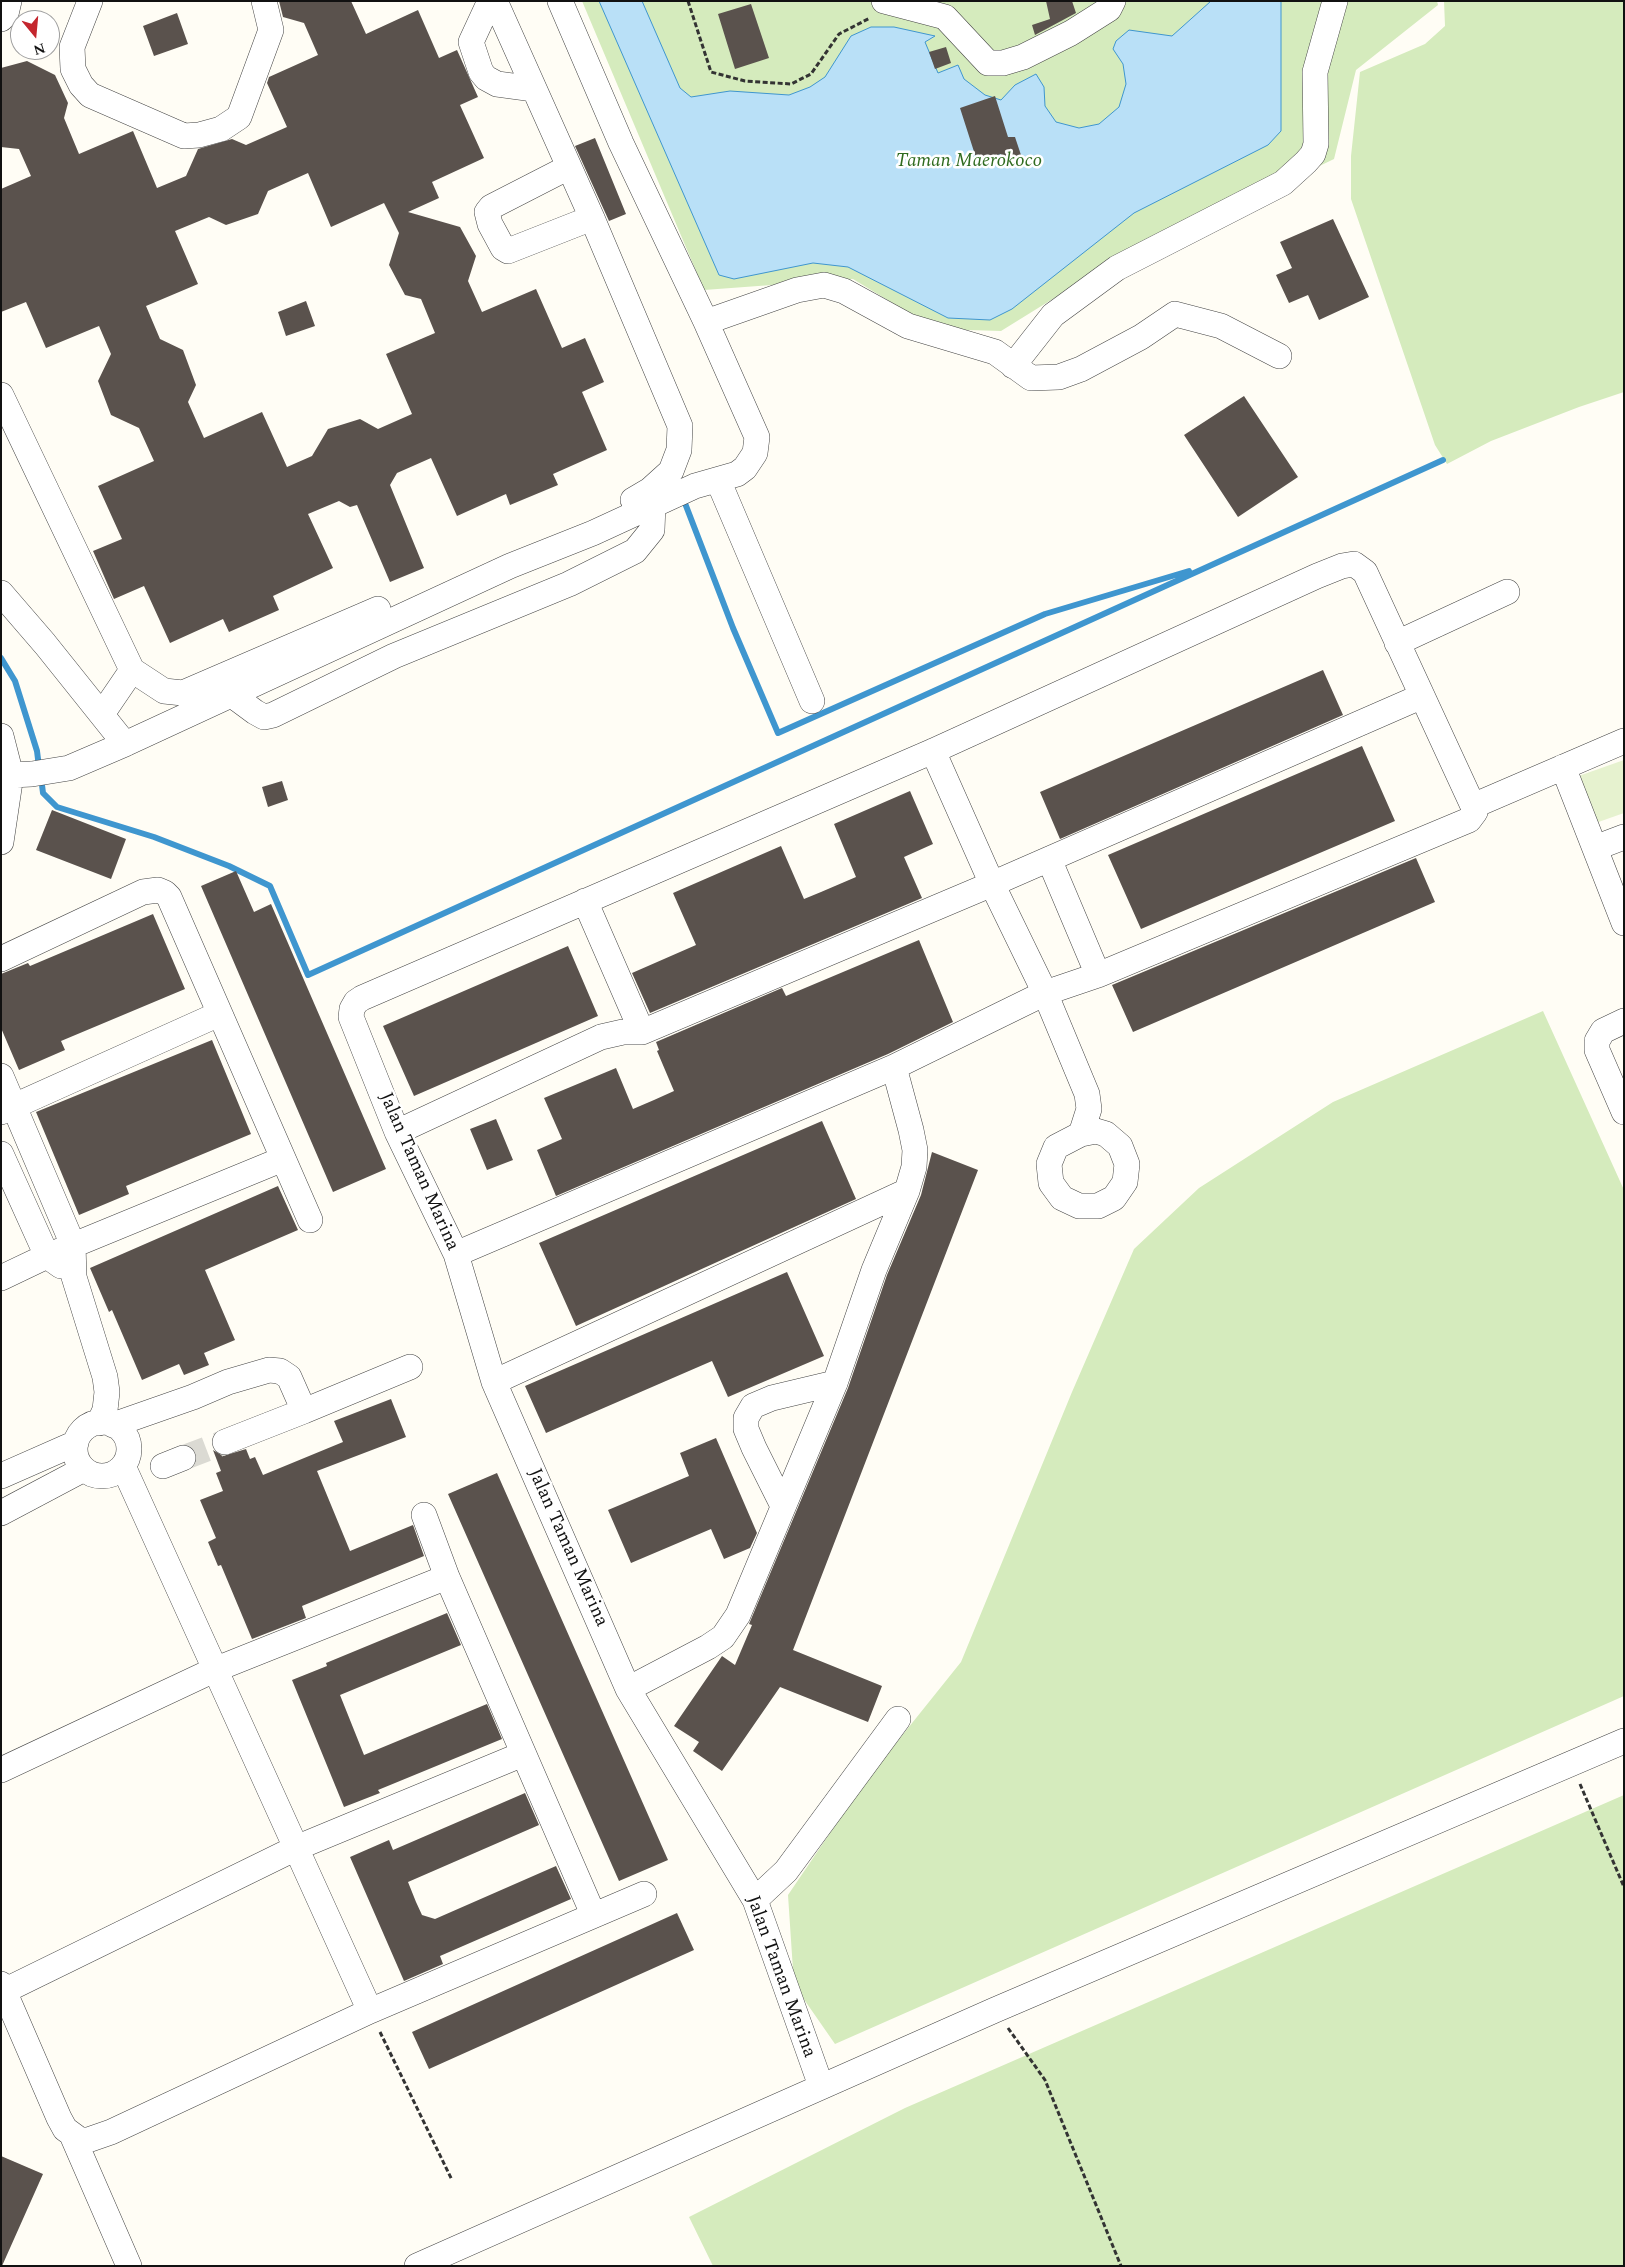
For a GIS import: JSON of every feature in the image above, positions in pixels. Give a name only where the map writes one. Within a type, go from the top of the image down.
[{"type":"street","points":[[1,19],[6,14],[9,1]]},
{"type":"street","points":[[90,1],[72,47],[73,68],[80,85],[90,95],[184,136],[199,135],[221,129],[239,117],[270,30],[264,1]]},
{"type":"street","points":[[490,1],[471,42],[482,72],[486,78],[497,84],[534,88]]},
{"type":"street","points":[[232,695],[254,712],[264,717],[273,715],[394,656],[569,584],[635,551],[652,530],[656,498],[671,471],[681,443],[680,426],[592,218],[495,1]]},
{"type":"street","points":[[1,395],[132,670],[164,691],[177,694],[190,691],[656,498],[737,474],[755,454],[757,437],[706,322],[620,143],[560,1]]},
{"type":"street","points":[[879,5],[945,18],[988,63],[1003,63],[1023,57],[1071,33],[1109,9],[1112,1]]},
{"type":"street","points":[[1014,366],[1053,315],[1117,268],[1283,182],[1306,162],[1313,154],[1316,144],[1315,72],[1335,1]]},
{"type":"street","points":[[569,167],[491,207],[487,212],[490,224],[503,248],[508,252],[592,218]]},
{"type":"street","points":[[706,322],[797,290],[824,285],[844,291],[908,326],[995,352],[1031,378],[1059,377],[1081,369],[1141,337],[1175,314],[1221,326],[1279,356]]},
{"type":"street","points":[[706,483],[812,701]]},
{"type":"street","points":[[22,775],[69,768],[125,744],[510,566],[593,533],[656,498]]},
{"type":"street","points":[[456,1254],[894,1066],[1045,993],[1098,975],[1469,820],[1475,812],[1420,697],[1365,572],[1354,564],[1342,566],[933,751],[585,901],[642,1032]]},
{"type":"street","points":[[1,592],[125,744]]},
{"type":"street","points":[[1397,643],[1507,592]]},
{"type":"street","points":[[102,714],[132,670]]},
{"type":"street","points":[[398,1132],[601,1037],[623,1032],[642,1032],[992,884],[1420,697]]},
{"type":"street","points":[[1,736],[22,775],[1,842]]},
{"type":"street","points":[[1472,806],[1624,742]]},
{"type":"street","points":[[933,751],[992,884],[1045,993],[1087,1094],[1089,1109],[1081,1134]]},
{"type":"street","points":[[1563,767],[1624,923]]},
{"type":"street","points":[[1595,848],[1624,837]]},
{"type":"street","points":[[1049,859],[1098,975]]},
{"type":"street","points":[[1,959],[143,892],[158,890],[169,897],[310,1220]]},
{"type":"street","name":"Jalan Taman Marina","points":[[585,901],[362,998],[353,1006],[351,1017],[398,1132],[456,1254],[494,1382],[628,1689],[754,1900],[821,2086]]},
{"type":"street","points":[[8,1109],[219,1014]]},
{"type":"street","points":[[1624,1021],[1603,1031],[1596,1041],[1597,1050],[1624,1112]]},
{"type":"street","points":[[628,1689],[708,1647],[723,1637],[738,1615],[835,1383],[874,1270],[907,1190],[914,1167],[915,1150],[894,1066]]},
{"type":"street","points":[[1,1076],[8,1109],[73,1245],[74,1277],[105,1377],[107,1392],[106,1424]]},
{"type":"street","points":[[1,1154],[47,1256],[74,1277]]},
{"type":"street","points":[[1,1278],[73,1245],[283,1159]]},
{"type":"street","points":[[494,1382],[907,1190]]},
{"type":"street","points":[[225,1442],[410,1367]]},
{"type":"street","points":[[106,1424],[124,1434],[129,1444],[128,1456],[123,1466],[111,1475],[96,1476],[84,1469],[76,1457],[76,1443],[80,1433],[89,1426],[106,1424],[194,1397],[228,1382],[268,1370],[280,1371],[289,1377],[304,1411]]},
{"type":"street","points":[[783,1506],[746,1430],[746,1418],[753,1406],[772,1398],[835,1383]]},
{"type":"street","points":[[1,1476],[76,1443]]},
{"type":"street","points":[[123,1466],[370,2011]]},
{"type":"street","points":[[1,1513],[84,1469]]},
{"type":"street","points":[[424,1515],[447,1577],[593,1914]]},
{"type":"street","points":[[1,1770],[214,1670],[447,1577]]},
{"type":"street","points":[[754,1900],[786,1871],[898,1719]]},
{"type":"street","points":[[417,2266],[994,2010],[1624,1741]]},
{"type":"street","points":[[129,2266],[72,2135],[59,2118],[3,1987],[296,1848],[523,1754]]},
{"type":"street","points":[[72,2135],[80,2140],[88,2140],[110,2132],[370,2011],[593,1914],[644,1894]]},
{"type":"path","points":[[688,1],[711,72],[745,81],[791,84],[811,74],[839,34],[870,18],[879,5]]},
{"type":"path","points":[[1572,1764],[1624,1887]]},
{"type":"path","points":[[994,2010],[1045,2080],[1121,2266]]},
{"type":"path","points":[[370,2011],[452,2180]]},
{"type":"green space","name":"Taman Maerokoco","points":[[582,1],[1437,1],[1438,5],[1356,70],[1334,159],[1085,279],[1001,331],[935,329],[853,279],[704,290]]},
{"type":"green space","points":[[1444,1],[1624,1],[1624,392],[1491,441],[1447,464],[1435,445],[1351,199],[1351,156],[1360,72],[1425,44],[1445,26]]},
{"type":"green space","points":[[1624,760],[1624,813],[1590,825],[1573,778]]},
{"type":"green space","points":[[1543,1011],[1624,1190],[1624,1696],[835,2044],[794,1985],[788,1895],[864,1783],[961,1662],[1072,1392],[1134,1249],[1199,1188],[1333,1102]]},
{"type":"green space","points":[[1624,1795],[1624,2266],[713,2266],[689,2217],[905,2108]]},
{"type":"water","name":"Taman Maerokoco","points":[[599,1],[642,1],[680,88],[691,97],[730,91],[789,95],[810,87],[825,77],[851,36],[871,27],[894,27],[935,36],[925,42],[938,73],[958,65],[964,79],[985,95],[1001,100],[1015,85],[1036,74],[1044,87],[1045,106],[1056,122],[1079,128],[1099,124],[1119,107],[1126,84],[1123,64],[1113,49],[1116,41],[1129,30],[1172,36],[1211,1],[1281,1],[1281,131],[1268,145],[1134,213],[1012,309],[990,320],[948,318],[848,267],[813,263],[734,279],[719,275]]},
{"type":"building","points":[[279,1],[351,1],[366,34],[418,10],[439,58],[457,50],[478,97],[460,105],[484,158],[432,182],[439,198],[408,212],[460,227],[476,256],[468,281],[482,312],[536,289],[562,348],[585,338],[604,382],[582,392],[607,450],[553,474],[558,485],[510,505],[506,494],[457,516],[431,458],[397,473],[390,485],[424,568],[390,582],[357,505],[350,507],[339,501],[308,514],[333,568],[273,596],[279,610],[229,632],[223,619],[170,643],[144,586],[114,599],[93,551],[122,539],[98,486],[154,461],[139,428],[111,415],[98,381],[111,354],[99,326],[46,348],[26,302],[1,312],[1,189],[31,176],[19,149],[1,147],[1,68],[27,61],[55,75],[68,103],[64,118],[79,154],[133,131],[157,188],[186,176],[198,149],[232,139],[246,145],[287,127],[267,83],[269,77],[318,55],[304,23],[283,17]],"holes":[[[308,173],[331,227],[384,203],[399,233],[389,265],[405,295],[421,299],[435,333],[386,354],[412,414],[378,429],[360,419],[328,429],[312,456],[287,467],[262,412],[204,438],[188,402],[196,385],[183,350],[160,339],[146,306],[198,284],[175,231],[209,217],[226,225],[258,214],[268,191]]]},
{"type":"building","points":[[1046,1],[1072,1],[1076,13],[1035,35],[1032,25],[1050,19]]},
{"type":"building","points":[[751,4],[769,58],[735,69],[718,14]]},
{"type":"building","points":[[177,13],[188,44],[154,56],[143,26]]},
{"type":"building","points":[[946,47],[951,63],[935,69],[929,52]]},
{"type":"building","points":[[995,96],[1008,137],[1015,137],[1022,158],[1004,163],[1001,154],[977,161],[960,108]]},
{"type":"building","points":[[595,138],[626,214],[609,221],[575,146]]},
{"type":"building","points":[[1333,219],[1369,297],[1319,320],[1308,295],[1289,303],[1276,275],[1292,268],[1280,242]]},
{"type":"building","points":[[306,301],[315,326],[286,336],[278,312]]},
{"type":"building","points":[[1244,396],[1298,477],[1238,517],[1184,435]]},
{"type":"building","points":[[1323,670],[1343,715],[1060,839],[1040,792]]},
{"type":"building","points":[[1362,746],[1395,821],[1141,929],[1108,855]]},
{"type":"building","points":[[282,781],[288,800],[268,807],[262,787]]},
{"type":"building","points":[[910,791],[933,844],[904,857],[922,898],[650,1013],[632,973],[696,945],[673,893],[781,846],[804,899],[856,877],[834,824]]},
{"type":"building","points":[[52,810],[126,839],[111,879],[36,850]]},
{"type":"building","points":[[1416,858],[1435,902],[1133,1032],[1112,985]]},
{"type":"building","points":[[236,871],[254,912],[271,904],[386,1169],[333,1192],[201,886]]},
{"type":"building","points":[[153,914],[185,989],[61,1041],[65,1050],[19,1070],[1,1028],[1,974],[28,963],[30,966]]},
{"type":"building","points":[[919,940],[953,1022],[888,1054],[556,1196],[537,1150],[562,1139],[544,1098],[616,1068],[633,1109],[674,1091],[657,1051],[659,1050],[656,1042],[782,988],[786,996]]},
{"type":"building","points":[[568,946],[598,1016],[414,1096],[383,1026]]},
{"type":"building","points":[[212,1040],[251,1134],[126,1186],[129,1194],[79,1215],[36,1112]]},
{"type":"building","points":[[496,1119],[513,1160],[487,1170],[470,1129]]},
{"type":"building","points":[[822,1121],[856,1199],[576,1326],[539,1243]]},
{"type":"building","points":[[932,1152],[978,1170],[793,1650],[882,1686],[868,1722],[780,1687],[722,1771],[693,1751],[699,1742],[674,1726],[722,1656],[735,1665],[752,1625],[749,1624],[848,1388],[887,1275],[921,1195]]},
{"type":"building","points":[[278,1186],[298,1230],[205,1270],[235,1340],[204,1353],[209,1365],[184,1375],[179,1364],[142,1380],[112,1310],[109,1312],[90,1268]]},
{"type":"building","points":[[787,1272],[824,1356],[728,1397],[712,1361],[546,1433],[525,1386]]},
{"type":"building","points":[[391,1399],[406,1437],[317,1471],[350,1551],[413,1525],[424,1556],[302,1606],[306,1618],[252,1639],[221,1565],[218,1566],[208,1542],[216,1538],[200,1500],[223,1491],[216,1473],[221,1471],[213,1450],[223,1456],[246,1449],[250,1459],[255,1457],[263,1475],[343,1442],[334,1421]]},
{"type":"building","points":[[716,1438],[757,1533],[750,1548],[724,1559],[711,1529],[631,1563],[608,1510],[689,1476],[680,1453]]},
{"type":"building","points":[[497,1473],[668,1860],[619,1881],[448,1494]]},
{"type":"building","points":[[447,1613],[461,1645],[340,1695],[364,1755],[487,1704],[502,1739],[378,1790],[380,1793],[344,1807],[292,1680],[327,1666],[326,1663]]},
{"type":"building","points":[[525,1793],[539,1825],[408,1882],[416,1902],[422,1915],[435,1919],[556,1866],[571,1899],[440,1956],[443,1964],[404,1981],[350,1857],[389,1840],[393,1850]]},
{"type":"building","points":[[677,1913],[694,1950],[429,2069],[412,2032]]},
{"type":"building","points":[[1,2156],[43,2174],[2,2266],[1,2266]]},
{"type":"waterway","points":[[41,777],[43,793],[57,807],[154,837],[229,866],[270,886],[308,975],[1443,460]]},
{"type":"waterway","points":[[683,498],[733,628],[778,733],[1045,614],[1189,571]]},
{"type":"waterway","points":[[1,658],[15,681],[37,751],[39,767]]},
{"type":"tunnel","points":[[183,1458],[225,1442]]}]
